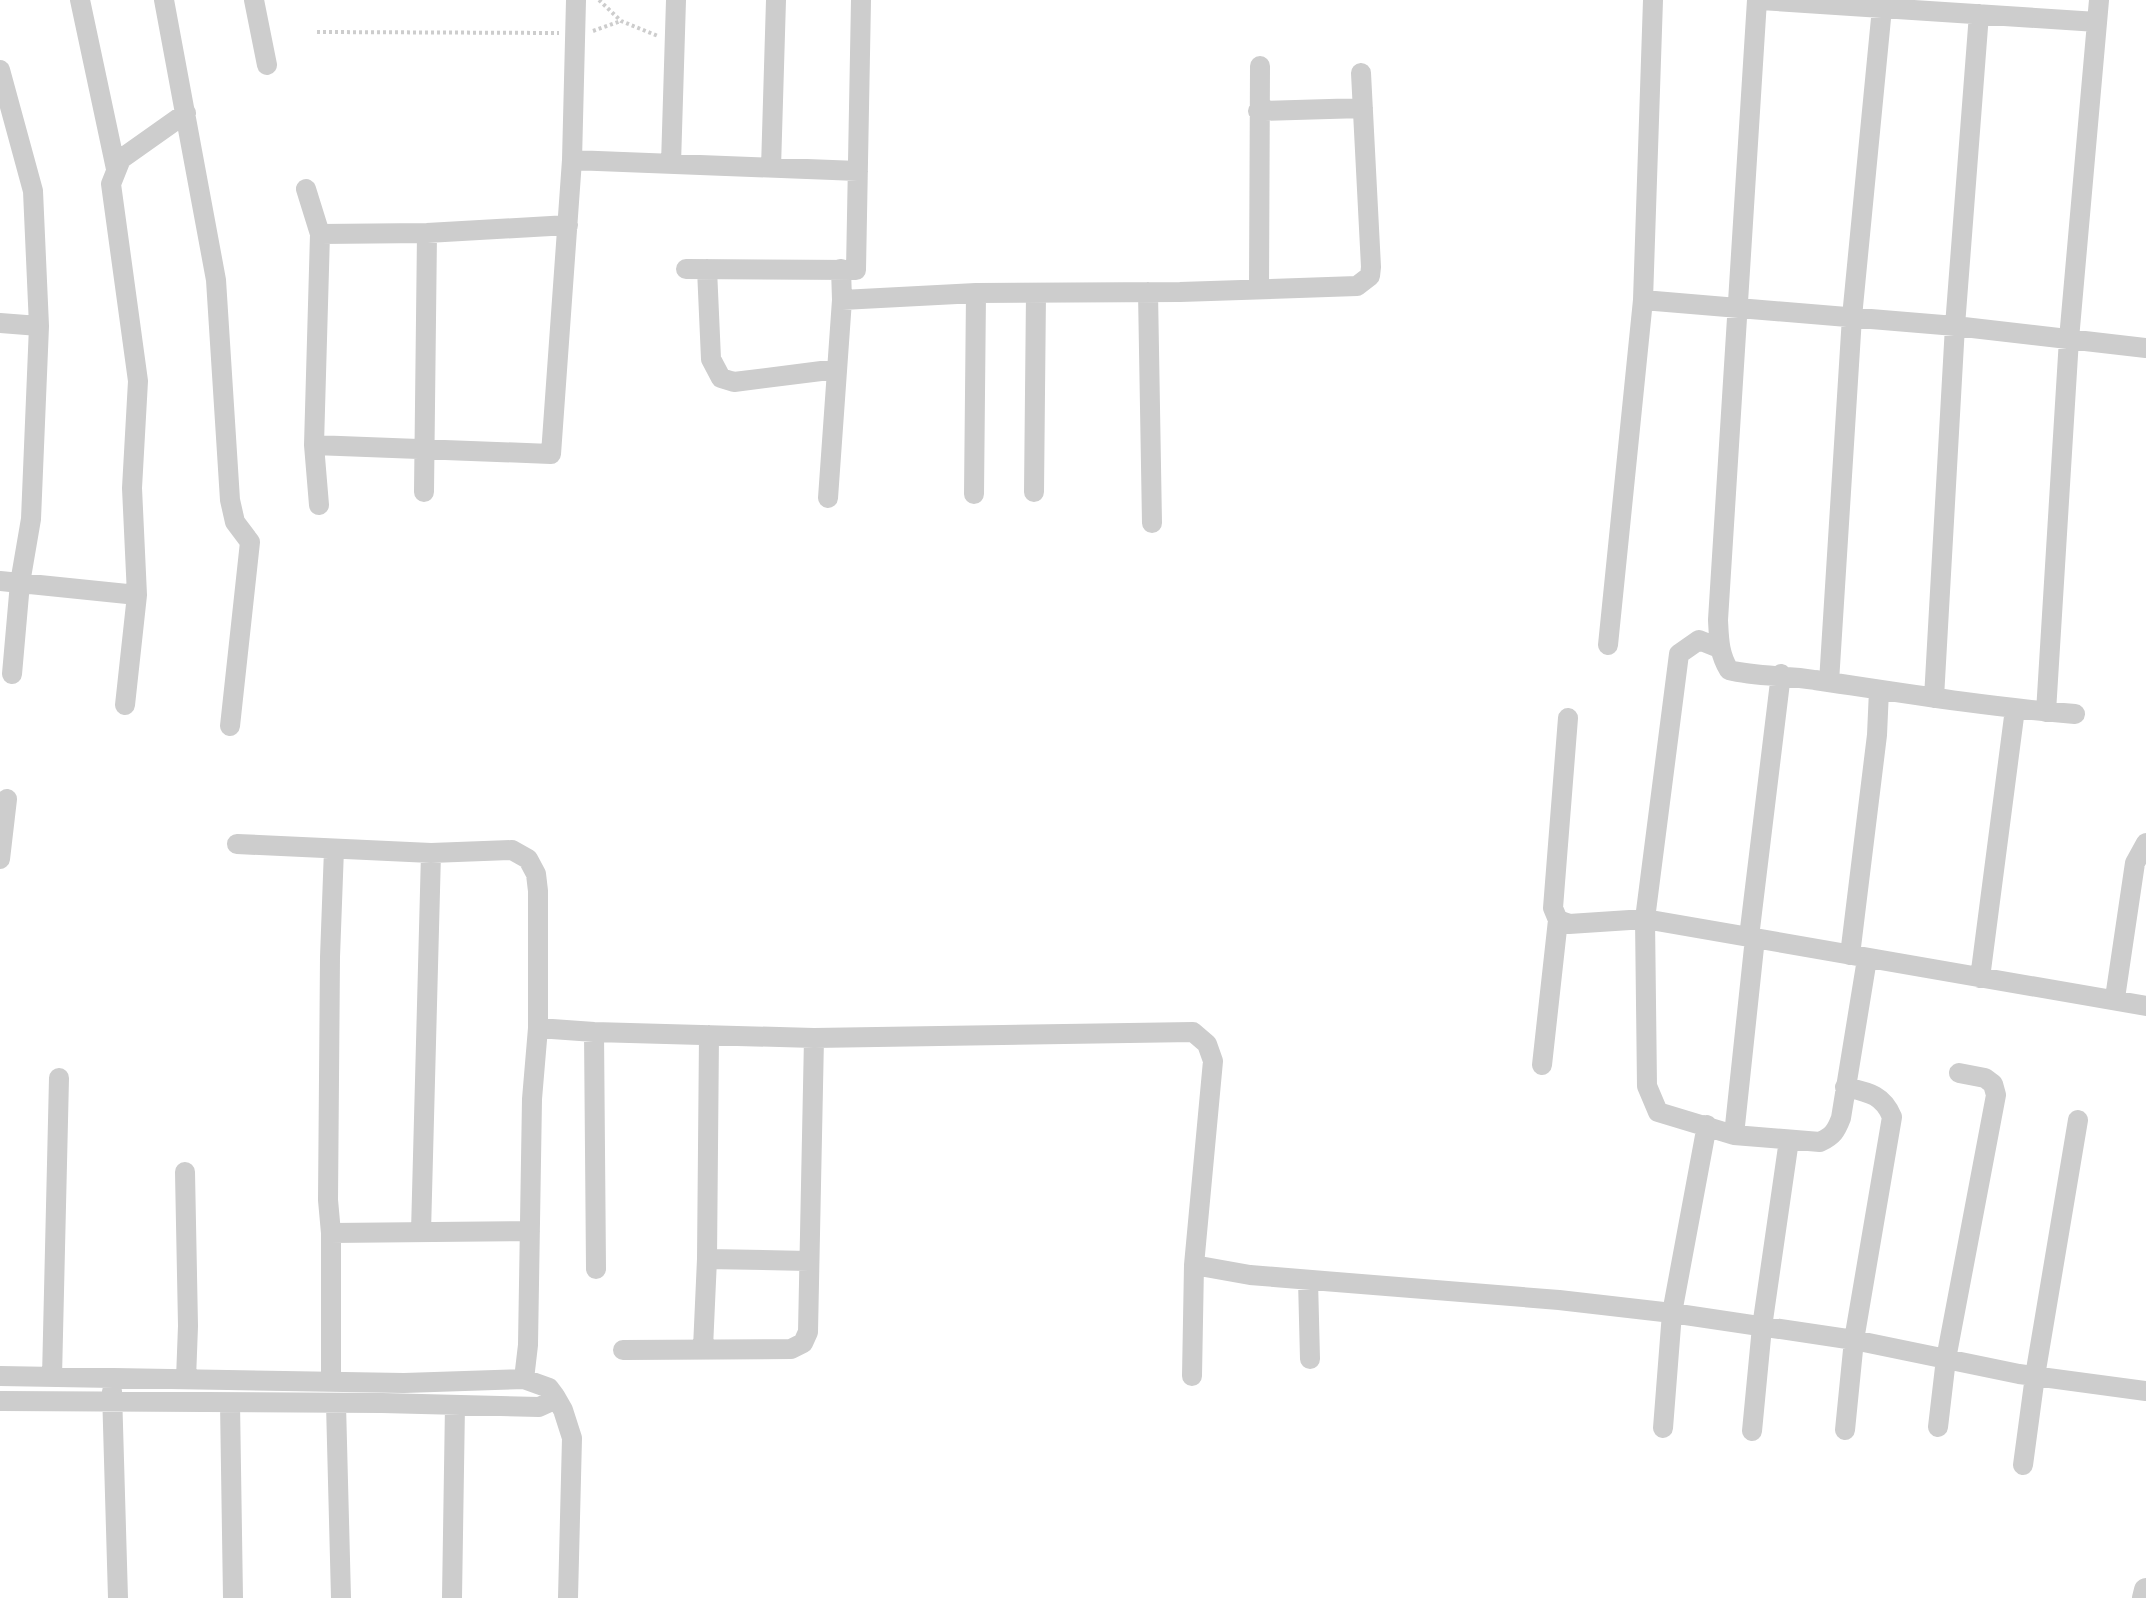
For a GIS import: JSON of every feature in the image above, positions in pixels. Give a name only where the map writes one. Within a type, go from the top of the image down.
[{"type":"street","points":[[80,0],[116,169]]},
{"type":"street","points":[[164,0],[216,280],[230,500],[235,522],[250,542],[230,726]]},
{"type":"street","points":[[254,0],[267,65]]},
{"type":"street","points":[[314,445],[551,454],[572,160],[576,0]]},
{"type":"street","points":[[671,164],[676,0]]},
{"type":"street","points":[[771,168],[776,0]]},
{"type":"street","points":[[686,269],[856,270],[861,0]]},
{"type":"street","points":[[1608,645],[1643,300],[1653,0]]},
{"type":"street","points":[[2075,714],[2015,710],[1781,674],[1729,670],[1719,648],[1718,620],[1736,308],[1759,0],[2097,22]]},
{"type":"street","points":[[2046,712],[2068,339],[2099,0]]},
{"type":"street","points":[[1828,682],[1851,317],[1882,8]]},
{"type":"street","points":[[1934,698],[1955,326],[1979,14]]},
{"type":"street","points":[[1259,289],[1260,66]]},
{"type":"street","points":[[0,70],[33,191],[39,326],[31,519],[20,583],[12,674]]},
{"type":"street","points":[[842,300],[976,293],[1148,292],[1357,286],[1370,276],[1361,73]]},
{"type":"street","points":[[1258,111],[1363,108]]},
{"type":"street","points":[[125,705],[137,595],[132,488],[138,381],[111,184],[116,169],[128,153],[186,113]]},
{"type":"street","points":[[572,160],[858,171]]},
{"type":"street","points":[[306,189],[320,234],[314,445],[319,505]]},
{"type":"street","points":[[320,234],[427,233],[568,225]]},
{"type":"street","points":[[424,492],[427,233]]},
{"type":"street","points":[[707,269],[711,359],[721,378],[734,382],[837,369]]},
{"type":"street","points":[[828,498],[842,300],[841,269]]},
{"type":"street","points":[[1148,292],[1152,523]]},
{"type":"street","points":[[974,494],[976,293]]},
{"type":"street","points":[[1034,492],[1036,293]]},
{"type":"street","points":[[1643,300],[1955,326],[2146,348]]},
{"type":"street","points":[[0,324],[39,326]]},
{"type":"street","points":[[0,581],[137,595]]},
{"type":"street","points":[[1719,648],[1699,640],[1679,654],[1645,919],[1647,1086],[1652,1103],[1662,1114],[1707,1125],[1734,1135],[1820,1142],[1830,1138],[1836,1131],[1841,1118],[1858,957],[1879,690]]},
{"type":"street","points":[[1734,1135],[1752,938],[1781,674]]},
{"type":"street","points":[[1980,978],[2015,710]]},
{"type":"street","points":[[1542,1065],[1558,920],[1552,908],[1568,718]]},
{"type":"street","points":[[0,859],[7,799]]},
{"type":"street","points":[[2115,998],[2135,863],[2146,843]]},
{"type":"street","points":[[237,844],[431,853],[512,850],[528,859],[536,874],[538,891],[538,1028],[532,1099],[528,1345],[524,1379]]},
{"type":"street","points":[[331,1382],[331,1233],[328,1200],[329,968],[334,849]]},
{"type":"street","points":[[421,1233],[431,853]]},
{"type":"street","points":[[1558,920],[1569,924],[1645,919],[1980,978],[2115,998],[2146,1006]]},
{"type":"street","points":[[538,1028],[594,1032],[814,1038],[1193,1032],[1207,1044],[1213,1061],[1194,1265],[1192,1376]]},
{"type":"street","points":[[594,1032],[596,1269]]},
{"type":"street","points":[[703,1348],[707,1259],[709,1035]]},
{"type":"street","points":[[623,1350],[791,1349],[803,1343],[808,1332],[814,1038]]},
{"type":"street","points":[[1938,1427],[1946,1359],[1996,1095],[1994,1084],[1985,1078],[1959,1073]]},
{"type":"street","points":[[52,1377],[59,1078]]},
{"type":"street","points":[[1845,1087],[1874,1093],[1887,1106],[1892,1117],[1854,1340],[1845,1430]]},
{"type":"street","points":[[2023,1465],[2035,1376],[2078,1120]]},
{"type":"street","points":[[1664,1428],[1672,1313],[1707,1125]]},
{"type":"street","points":[[1752,1431],[1762,1327],[1789,1140]]},
{"type":"street","points":[[184,1172],[185,1280],[188,1326],[186,1379]]},
{"type":"street","points":[[331,1233],[530,1232]]},
{"type":"street","points":[[707,1259],[809,1261]]},
{"type":"street","points":[[1194,1265],[1250,1275],[1548,1299],[1672,1313],[1854,1340],[2035,1376],[2146,1390]]},
{"type":"street","points":[[1308,1280],[1310,1359]]},
{"type":"street","points":[[0,1376],[404,1383],[524,1379],[551,1395],[564,1410],[572,1438],[568,1598]]},
{"type":"street","points":[[112,1378],[118,1598]]},
{"type":"street","points":[[0,1401],[539,1407],[551,1395]]},
{"type":"street","points":[[230,1403],[232,1598]]},
{"type":"street","points":[[336,1404],[341,1598]]},
{"type":"street","points":[[452,1598],[455,1405]]},
{"type":"street","points":[[2144,1598],[2146,1590]]},
{"type":"path","points":[[599,0],[621,21],[675,43]]},
{"type":"path","points":[[316,32],[575,33],[593,31],[621,21]]}]
